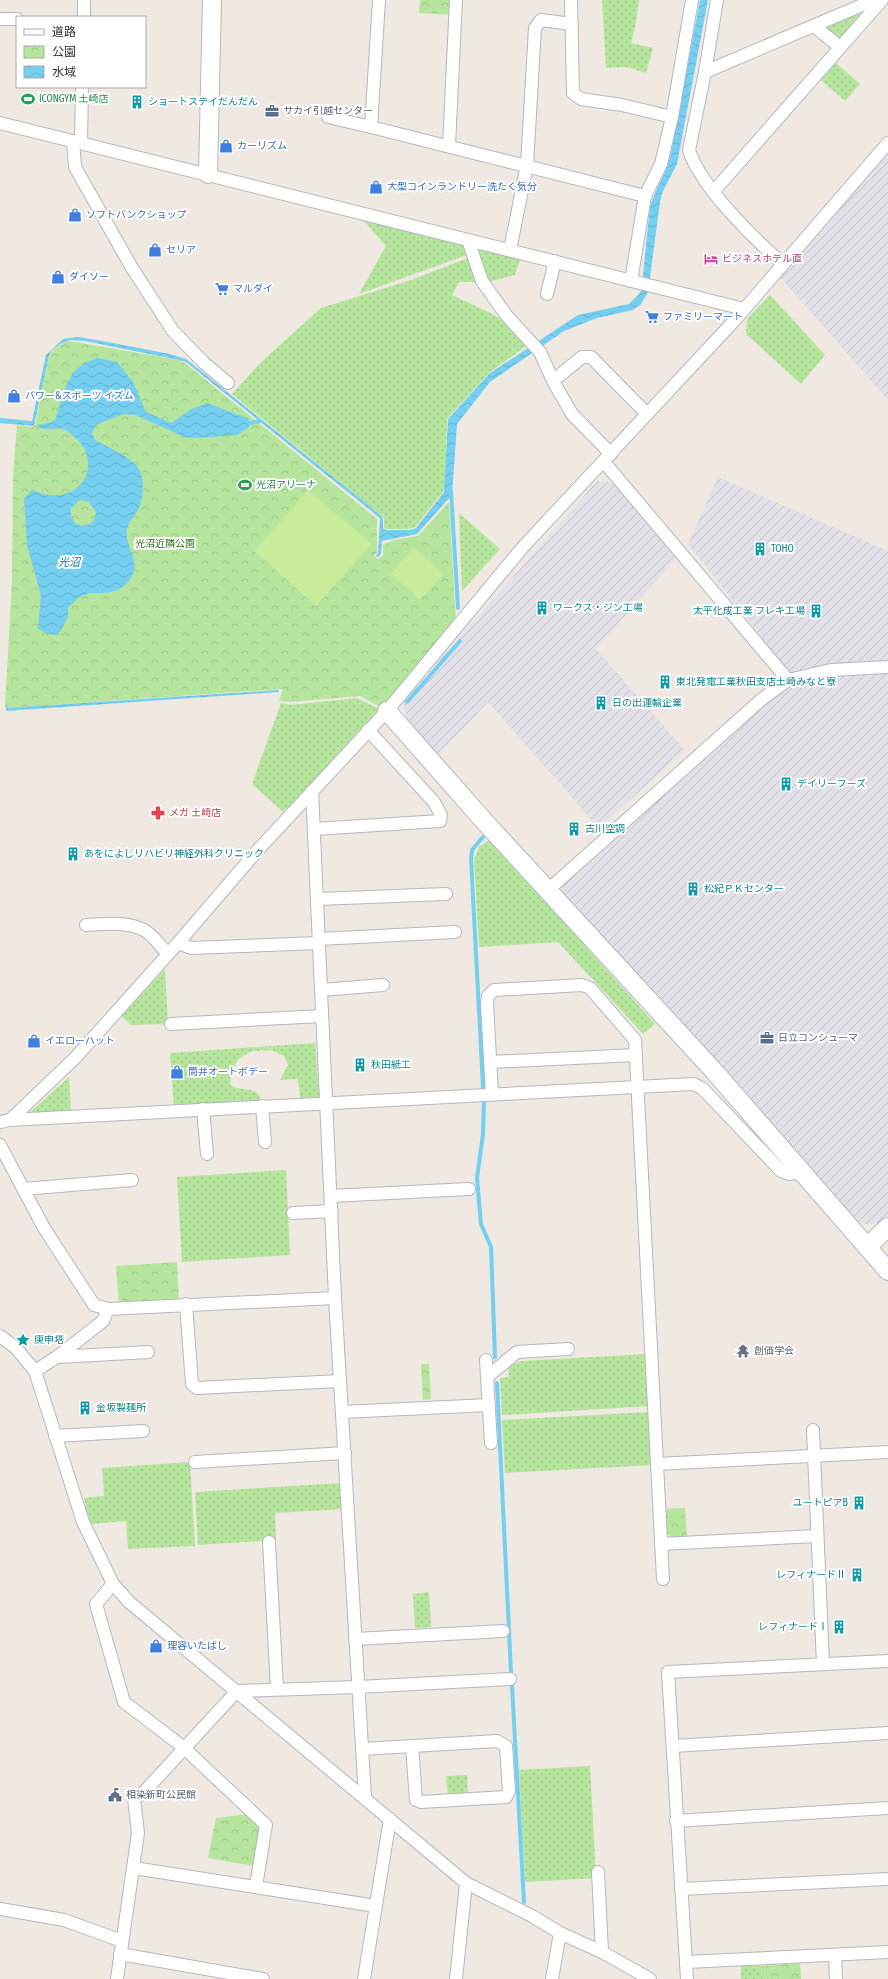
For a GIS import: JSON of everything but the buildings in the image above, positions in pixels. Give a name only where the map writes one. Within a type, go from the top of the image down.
[{"type":"street","points":[[84,0],[84,16]]},
{"type":"street","points":[[208,174],[212,0]]},
{"type":"street","points":[[370,127],[379,0]]},
{"type":"street","points":[[449,146],[456,0]]},
{"type":"street","points":[[571,0],[573,93],[581,99],[622,105],[672,117]]},
{"type":"street","points":[[634,282],[645,196],[661,164],[672,117],[692,0]]},
{"type":"street","points":[[717,0],[705,72],[689,150],[692,161],[714,191],[754,240],[783,264]]},
{"type":"street","points":[[705,72],[874,0]]},
{"type":"street","points":[[714,191],[882,0]]},
{"type":"street","points":[[0,18],[16,19]]},
{"type":"street","points":[[510,250],[527,165],[535,28],[541,20],[572,24]]},
{"type":"street","points":[[814,26],[840,47]]},
{"type":"street","points":[[82,88],[75,167],[132,268],[173,331],[204,363],[228,383]]},
{"type":"street","points":[[328,117],[527,165],[645,196]]},
{"type":"street","points":[[0,123],[744,309]]},
{"type":"street","points":[[5,1121],[75,1058],[178,944],[257,851],[387,710],[523,547],[744,309],[888,143]]},
{"type":"street","points":[[468,240],[482,281],[507,316],[539,351],[572,414],[788,680]]},
{"type":"street","points":[[546,294],[555,261]]},
{"type":"street","points":[[559,376],[582,357],[591,357],[647,414]]},
{"type":"street","points":[[548,890],[762,699],[788,680],[831,670],[888,668]]},
{"type":"street","points":[[387,710],[548,890],[707,1064],[888,1271]]},
{"type":"street","points":[[314,829],[440,821],[442,815],[434,802],[368,730]]},
{"type":"street","points":[[312,791],[340,1381],[365,1797]]},
{"type":"street","points":[[318,900],[446,894]]},
{"type":"street","points":[[86,925],[115,924],[139,928],[144,930],[168,954]]},
{"type":"street","points":[[178,944],[191,948],[455,932]]},
{"type":"street","points":[[492,1094],[487,1004],[488,996],[494,990],[582,985],[590,988],[629,1031],[635,1040],[663,1579]]},
{"type":"street","points":[[321,990],[383,986]]},
{"type":"street","points":[[171,1024],[322,1016]]},
{"type":"street","points":[[490,1062],[636,1055]]},
{"type":"street","points":[[5,1121],[203,1109],[693,1084],[702,1088],[781,1171],[789,1174],[802,1172]]},
{"type":"street","points":[[262,1106],[265,1142]]},
{"type":"street","points":[[203,1109],[207,1154]]},
{"type":"street","points":[[0,1145],[44,1228],[94,1305],[108,1309],[186,1304],[336,1298]]},
{"type":"street","points":[[23,1189],[132,1180]]},
{"type":"street","points":[[331,1196],[469,1189]]},
{"type":"street","points":[[294,1213],[332,1211]]},
{"type":"street","points":[[866,1247],[888,1227]]},
{"type":"street","points":[[186,1304],[192,1384],[197,1388],[340,1381]]},
{"type":"street","points":[[35,1371],[57,1358],[103,1321],[108,1309]]},
{"type":"street","points":[[0,1336],[15,1347],[35,1371],[83,1522],[113,1584],[129,1602],[365,1797],[466,1883],[532,1916],[560,1933],[602,1952],[650,1979]]},
{"type":"street","points":[[487,1376],[518,1352],[568,1350]]},
{"type":"street","points":[[57,1358],[148,1352]]},
{"type":"street","points":[[486,1360],[491,1443]]},
{"type":"street","points":[[342,1412],[489,1405]]},
{"type":"street","points":[[813,1430],[823,1664]]},
{"type":"street","points":[[55,1436],[143,1431]]},
{"type":"street","points":[[657,1464],[888,1452]]},
{"type":"street","points":[[195,1462],[345,1453]]},
{"type":"street","points":[[661,1544],[817,1536]]},
{"type":"street","points":[[268,1542],[277,1690]]},
{"type":"street","points":[[113,1584],[96,1604],[124,1702],[183,1747],[266,1825],[256,1886]]},
{"type":"street","points":[[355,1639],[503,1630]]},
{"type":"street","points":[[687,1979],[676,1821],[668,1672],[888,1661]]},
{"type":"street","points":[[117,1979],[138,1833],[134,1799],[145,1791],[183,1747],[237,1691],[358,1687],[510,1679]]},
{"type":"street","points":[[673,1746],[888,1733]]},
{"type":"street","points":[[362,1750],[412,1746],[497,1741],[506,1746],[509,1791],[506,1797],[421,1802],[416,1800],[412,1746]]},
{"type":"street","points":[[676,1821],[888,1808]]},
{"type":"street","points":[[364,1979],[390,1819]]},
{"type":"street","points":[[134,1868],[376,1906]]},
{"type":"street","points":[[598,1872],[602,1952]]},
{"type":"street","points":[[681,1889],[888,1879]]},
{"type":"street","points":[[456,1979],[466,1883]]},
{"type":"street","points":[[0,1909],[64,1920],[122,1941]]},
{"type":"street","points":[[552,1979],[560,1933]]},
{"type":"street","points":[[686,1962],[835,1956],[888,1952]]},
{"type":"street","points":[[120,1954],[263,1979]]},
{"type":"street","points":[[835,1956],[836,1979]]},
{"type":"shaded area","points":[[888,154],[888,400],[781,278]]},
{"type":"shaded area","points":[[718,477],[888,551],[888,661],[838,664],[805,669],[795,673],[788,671],[688,544]]},
{"type":"shaded area","points":[[597,481],[617,483],[678,556],[596,649],[685,750],[599,828],[488,702],[436,757],[407,722],[403,702]]},
{"type":"shaded area","points":[[888,672],[888,1217],[877,1223],[867,1224],[859,1222],[850,1213],[563,895],[562,889],[564,884],[749,714],[768,700],[793,687],[813,681],[836,676]]},
{"type":"green space","points":[[420,0],[453,0],[452,15],[419,13]]},
{"type":"green space","points":[[602,0],[639,0],[636,23],[631,43],[653,48],[646,73],[627,67],[606,68]]},
{"type":"green space","points":[[856,14],[860,14],[838,40],[823,28]]},
{"type":"green space","points":[[836,63],[860,84],[845,101],[821,80]]},
{"type":"green space","points":[[363,220],[465,246],[467,255],[359,294],[386,246]]},
{"type":"green space","points":[[481,248],[520,260],[515,275],[487,282],[477,249]]},
{"type":"green space","points":[[468,258],[477,282],[459,282],[452,295],[495,316],[516,330],[522,338],[525,347],[490,372],[447,419],[445,485],[443,492],[415,527],[410,529],[386,529],[384,528],[384,518],[232,394],[260,363],[321,308],[411,280]]},
{"type":"green space","points":[[770,295],[825,355],[801,384],[746,334],[747,319]]},
{"type":"green space","name":"光沼近隣公園","points":[[70,341],[179,360],[185,363],[377,519],[377,553],[374,556],[378,559],[383,555],[383,545],[393,540],[418,536],[449,502],[456,622],[382,708],[360,696],[290,702],[279,701],[283,689],[5,708],[12,580],[13,478],[17,425],[33,427],[35,425],[49,357],[58,346]]},
{"type":"green space","points":[[308,490],[372,544],[316,606],[254,551]]},
{"type":"green space","points":[[459,513],[500,549],[462,591]]},
{"type":"green space","points":[[414,547],[443,574],[420,600],[390,574]]},
{"type":"green space","points":[[357,698],[379,709],[289,807],[282,811],[252,784],[281,703],[291,705]]},
{"type":"green space","points":[[490,839],[655,1024],[643,1034],[558,942],[479,947],[474,860],[479,847]]},
{"type":"green space","points":[[165,969],[168,1024],[131,1025],[121,1016]]},
{"type":"green space","points":[[315,1043],[319,1097],[300,1098],[298,1079],[280,1080],[288,1065],[284,1056],[271,1050],[253,1051],[244,1055],[238,1060],[231,1072],[230,1084],[233,1087],[258,1093],[260,1097],[259,1101],[174,1107],[170,1053]]},
{"type":"green space","points":[[69,1077],[71,1111],[27,1115]]},
{"type":"green space","points":[[286,1170],[290,1255],[182,1262],[177,1177]]},
{"type":"green space","points":[[177,1262],[179,1301],[119,1305],[116,1266]]},
{"type":"green space","points":[[646,1354],[649,1406],[502,1415],[500,1378],[509,1377],[508,1366],[522,1361]]},
{"type":"green space","points":[[421,1364],[429,1364],[431,1399],[423,1400]]},
{"type":"green space","points":[[649,1412],[652,1465],[505,1473],[502,1420]]},
{"type":"green space","points":[[190,1462],[195,1546],[128,1549],[126,1521],[92,1524],[88,1517],[84,1498],[104,1496],[102,1468]]},
{"type":"green space","points":[[341,1483],[343,1509],[275,1513],[276,1540],[198,1545],[195,1492]]},
{"type":"green space","points":[[685,1508],[687,1538],[675,1539],[666,1533],[665,1509]]},
{"type":"green space","points":[[429,1592],[431,1627],[415,1628],[413,1594]]},
{"type":"green space","points":[[590,1766],[596,1878],[525,1882],[519,1770]]},
{"type":"green space","points":[[467,1775],[468,1794],[448,1795],[446,1776]]},
{"type":"green space","points":[[249,1814],[260,1826],[253,1866],[208,1858],[216,1818]]},
{"type":"green space","points":[[800,1963],[801,1979],[762,1979],[761,1966]]},
{"type":"green space","points":[[741,1966],[761,1966],[762,1979],[741,1979]]},
{"type":"water","points":[[700,0],[708,0],[677,164],[663,191],[660,202],[648,292],[641,304],[633,310],[597,318],[564,331],[490,382],[457,424],[452,495],[417,534],[382,541],[381,554],[378,557],[376,556],[378,553],[380,518],[186,362],[179,360],[85,341],[70,340],[60,344],[51,351],[34,426],[0,423],[0,418],[32,421],[46,355],[63,339],[78,337],[170,354],[186,359],[377,512],[383,518],[383,528],[386,530],[410,530],[416,528],[444,492],[448,419],[490,373],[578,315],[629,304],[641,291],[650,207],[667,167],[671,153]]},
{"type":"water","name":"光沼","points":[[98,358],[117,362],[133,382],[146,412],[171,423],[190,410],[207,403],[249,419],[249,427],[237,435],[196,438],[184,437],[136,415],[123,414],[96,425],[92,433],[95,440],[129,459],[140,470],[143,487],[141,503],[138,511],[129,522],[127,529],[127,537],[135,564],[134,570],[125,585],[117,590],[91,593],[78,598],[68,608],[68,618],[58,635],[48,634],[38,629],[41,596],[27,545],[24,499],[32,490],[49,495],[64,494],[76,489],[84,480],[88,468],[87,456],[80,443],[64,429],[45,429],[38,427],[38,425],[55,420],[68,382],[79,367]],"holes":[[[80,500],[89,502],[96,512],[94,519],[87,526],[77,524],[71,515],[71,508]]]},
{"type":"water","points":[[279,690],[279,692],[6,711],[6,708]]},
{"type":"waterway","points":[[250,423],[260,421]]},
{"type":"waterway","points":[[451,491],[458,608]]},
{"type":"waterway","points":[[407,702],[460,641]]},
{"type":"waterway","points":[[483,837],[472,850],[471,859],[483,1087]]},
{"type":"waterway","points":[[484,1102],[483,1134],[477,1178],[481,1224],[491,1247],[495,1357]]},
{"type":"waterway","points":[[497,1383],[511,1672]]},
{"type":"waterway","points":[[512,1686],[524,1902]]},
{"type":"place","name":"ICONGYM 土崎店","points":[[28,99]]},
{"type":"place","name":"ショートステイだんだん","points":[[137,102]]},
{"type":"place","name":"サカイ引越センター","points":[[272,111]]},
{"type":"place","name":"カーリズム","points":[[226,146]]},
{"type":"place","name":"大型コインランドリー洗たく気分","points":[[376,187]]},
{"type":"place","name":"ソフトバンクショップ","points":[[75,215]]},
{"type":"place","name":"セリア","points":[[155,250]]},
{"type":"place","name":"ビジネスホテル直","points":[[711,259]]},
{"type":"place","name":"ダイソー","points":[[58,277]]},
{"type":"place","name":"マルダイ","points":[[222,289]]},
{"type":"place","name":"ファミリーマート","points":[[652,317]]},
{"type":"place","name":"パワー&スポーツ イズム","points":[[14,396]]},
{"type":"place","name":"光沼アリーナ","points":[[245,485]]},
{"type":"place","name":"TOHO","points":[[760,549]]},
{"type":"place","name":"ワークス・ジン工場","points":[[542,608]]},
{"type":"place","name":"太平化成工業 フレキ工場","points":[[816,611]]},
{"type":"place","name":"東北発電工業秋田支店土崎みなと寮","points":[[665,682]]},
{"type":"place","name":"日の出運輸企業","points":[[601,703]]},
{"type":"place","name":"デイリーフーズ","points":[[786,784]]},
{"type":"place","name":"メガ 土崎店","points":[[158,813]]},
{"type":"place","name":"古川空調","points":[[574,829]]},
{"type":"place","name":"あをによしリハビリ神経外科クリニック","points":[[73,854]]},
{"type":"place","name":"松紀ＰＫセンター","points":[[693,889]]},
{"type":"place","name":"日立コンシューマ","points":[[767,1038]]},
{"type":"place","name":"イエローハット","points":[[34,1041]]},
{"type":"place","name":"秋田紙工","points":[[360,1065]]},
{"type":"place","name":"筒井オートボデー","points":[[177,1072]]},
{"type":"place","name":"庚申塔","points":[[23,1340]]},
{"type":"place","name":"創価学会","points":[[743,1351]]},
{"type":"place","name":"金坂製麺所","points":[[85,1408]]},
{"type":"place","name":"ユートピアB","points":[[859,1503]]},
{"type":"place","name":"レフィナードⅡ","points":[[857,1575]]},
{"type":"place","name":"レフィナードⅠ","points":[[839,1627]]},
{"type":"place","name":"理容いたばし","points":[[156,1646]]},
{"type":"place","name":"相染新町公民館","points":[[115,1795]]}]
